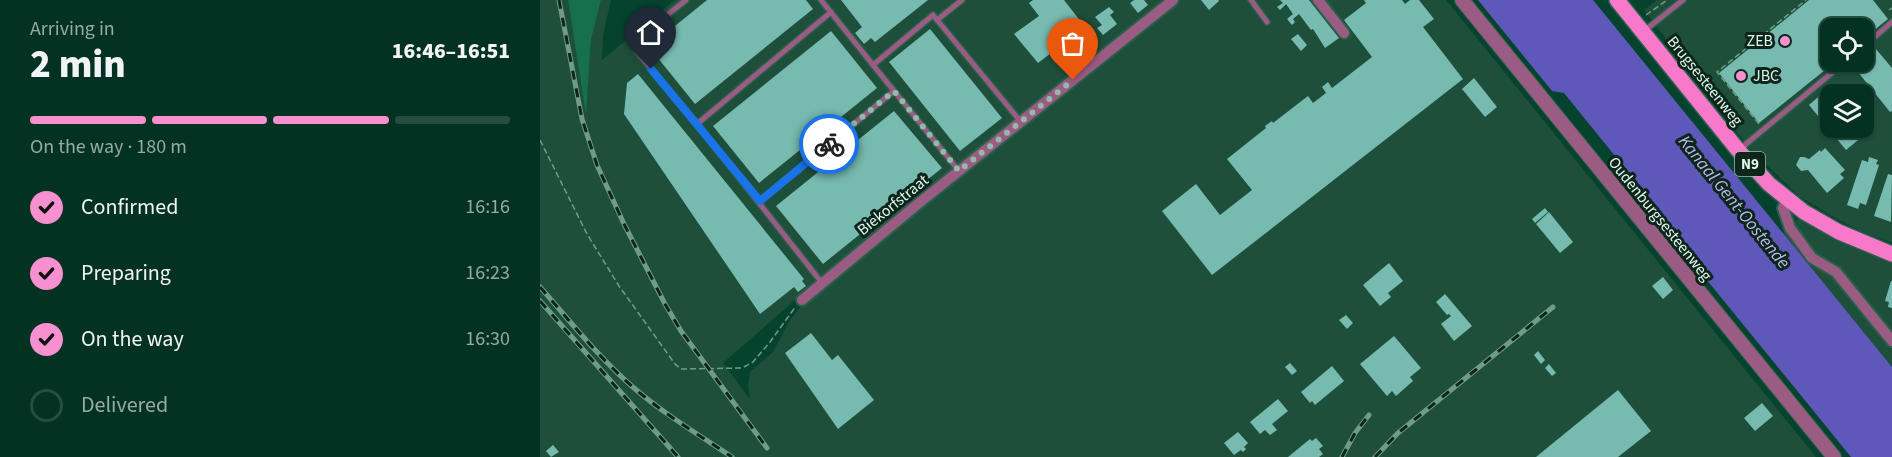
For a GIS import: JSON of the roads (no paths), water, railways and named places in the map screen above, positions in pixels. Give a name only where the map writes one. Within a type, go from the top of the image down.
[{"type":"main road","name":"Brugsesteenweg","points":[[1617,0],[1751,166],[1787,199],[1839,232],[1892,254]]},
{"type":"street","name":"Biekorfstraat","points":[[802,300],[1173,0]]},
{"type":"street","points":[[1318,0],[1344,33]]},
{"type":"street","name":"Oudenburgsesteenweg","points":[[1462,0],[1834,457]]},
{"type":"street","points":[[1787,199],[1783,208],[1786,218],[1790,228],[1808,253],[1818,262],[1836,272],[1892,341]]},
{"type":"lane","points":[[686,0],[638,39],[635,44],[636,51],[760,201],[822,283]]},
{"type":"lane","points":[[821,0],[959,171]]},
{"type":"lane","points":[[937,20],[962,0]]},
{"type":"lane","points":[[1251,0],[1267,22]]},
{"type":"lane","points":[[1639,27],[1683,0]]},
{"type":"lane","points":[[697,123],[831,12]]},
{"type":"lane","points":[[873,65],[933,15],[1021,122]]},
{"type":"lane","points":[[1874,38],[1892,22]]},
{"type":"lane","points":[[1738,150],[1833,72]]},
{"type":"lane","points":[[760,201],[894,91]]},
{"type":"water","name":"Kanaal Gent-Oostende","points":[[1478,0],[1593,0],[1892,367],[1892,457],[1851,457],[1636,193],[1637,183],[1564,93],[1552,91]]},
{"type":"railway","points":[[559,0],[582,119],[597,165],[624,224],[681,331],[767,448]]},
{"type":"railway","points":[[540,287],[597,352],[645,398],[732,457]]},
{"type":"railway","points":[[540,301],[678,457]]},
{"type":"railway","points":[[1375,457],[1398,433],[1553,307]]},
{"type":"railway","points":[[1342,457],[1355,433],[1369,415]]},
{"type":"place","name":"ZEB","points":[[1785,41]]},
{"type":"place","name":"JBC","points":[[1741,76]]}]
